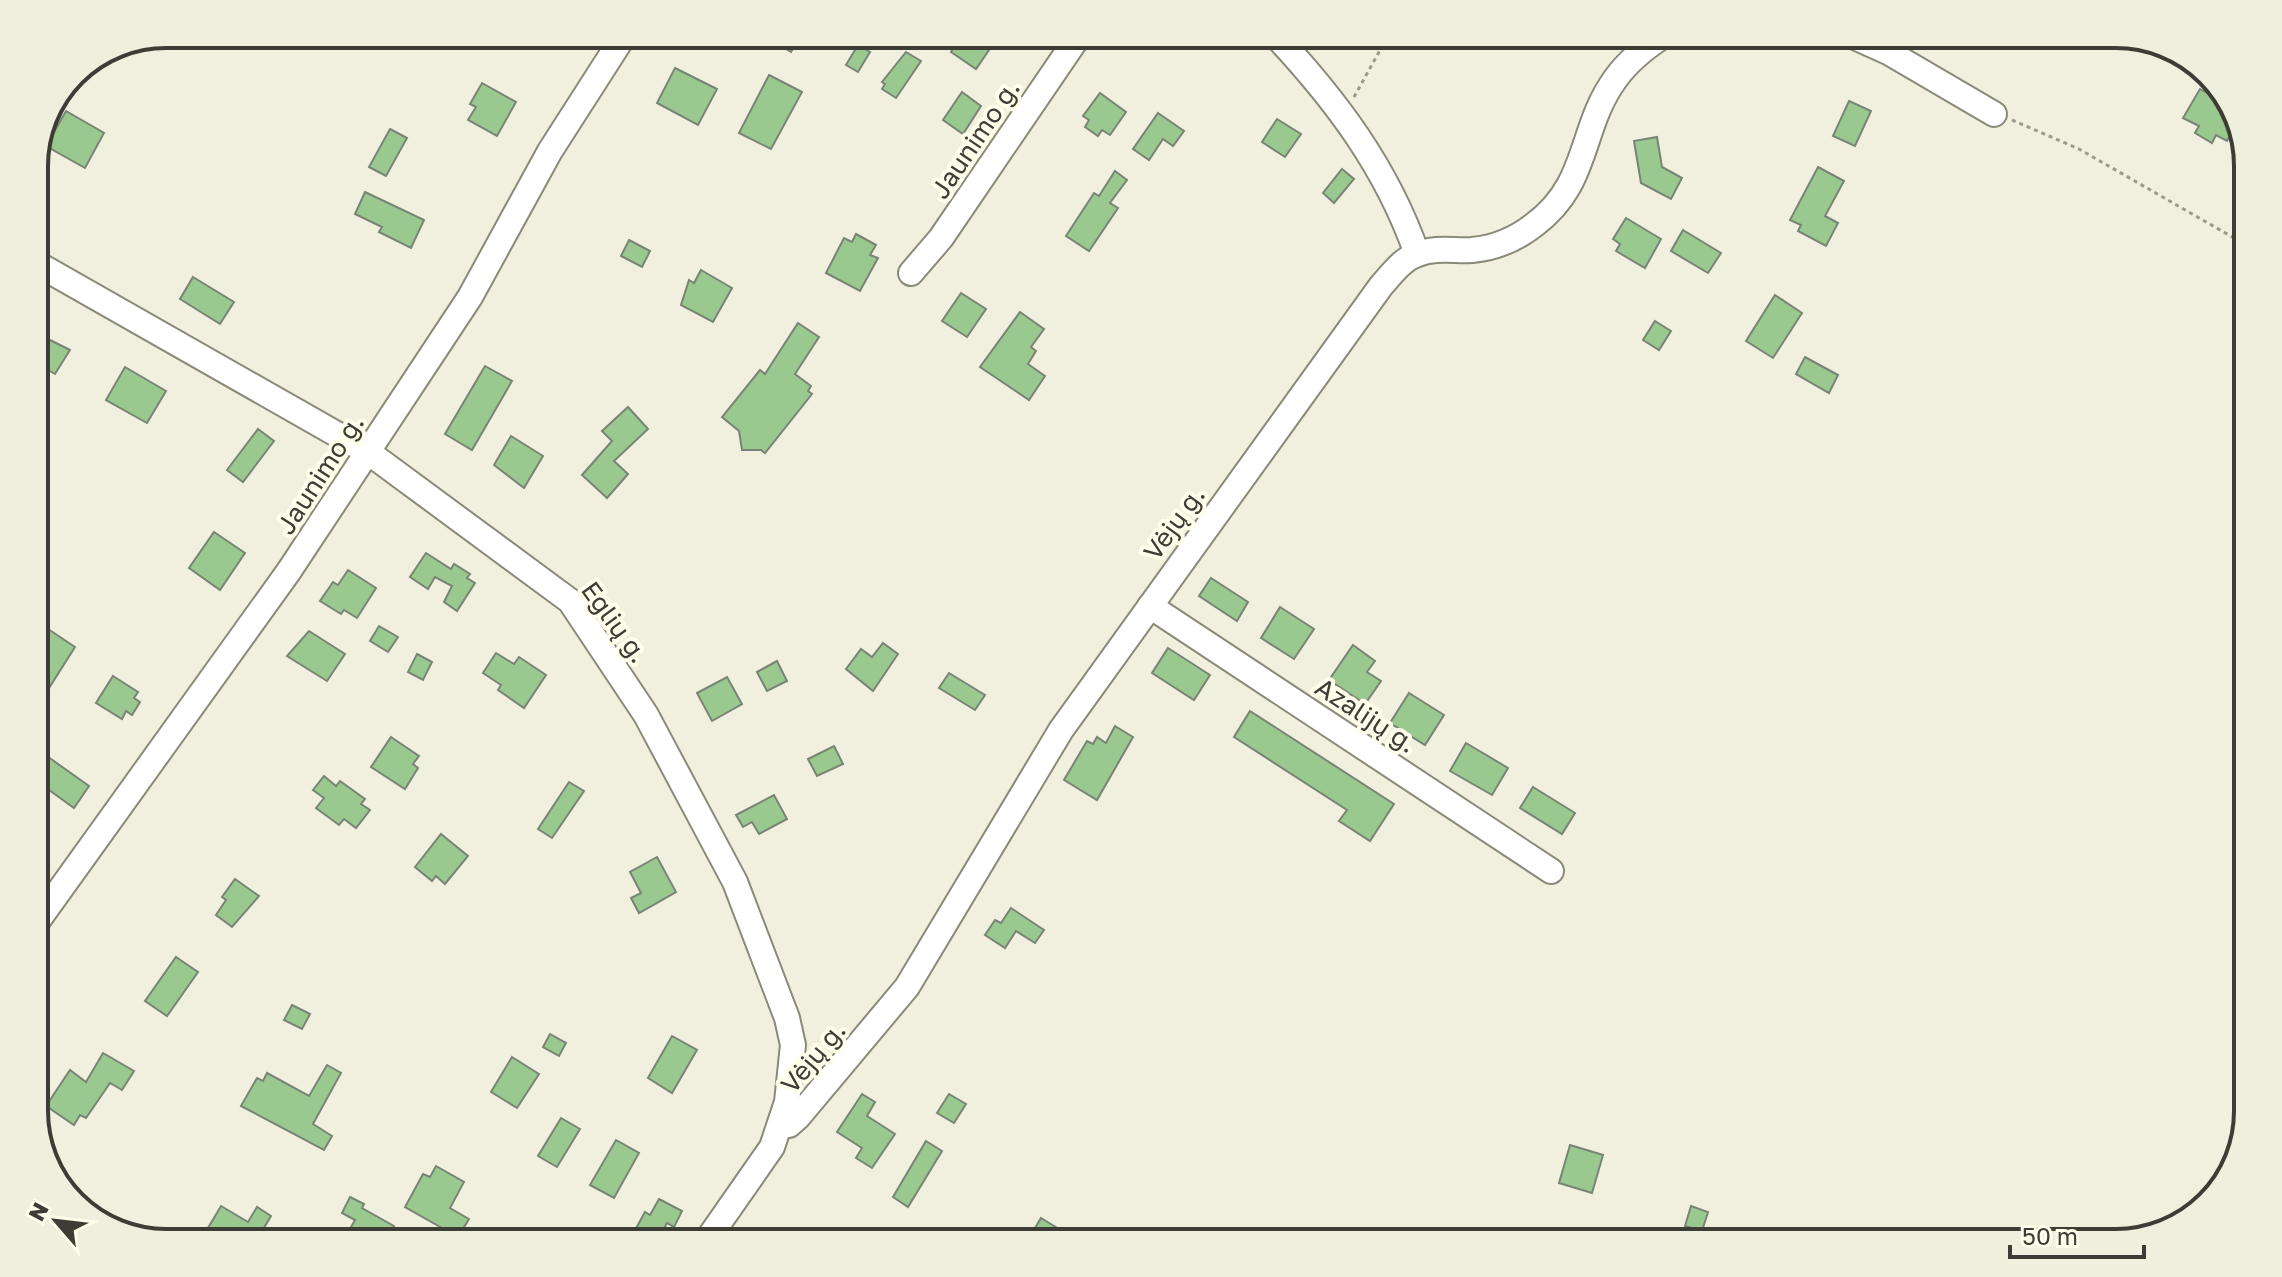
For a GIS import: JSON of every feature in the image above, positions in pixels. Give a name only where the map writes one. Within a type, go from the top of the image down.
[{"type":"street","name":"Jaunimo g.","points":[[48,907],[275,591],[368,452],[470,297],[550,151],[616,48]]},
{"type":"street","name":"Jaunimo g.","points":[[911,273],[941,238],[1070,48]]},
{"type":"street","points":[[1286,48],[1345,114],[1374,158],[1417,254],[1490,247],[1534,225],[1558,204],[1574,181],[1614,80],[1629,62],[1648,48]]},
{"type":"street","points":[[1879,48],[1994,114]]},
{"type":"street","name":"Vėjų g.","points":[[781,1124],[789,1125],[808,1107],[907,987],[1061,730],[1381,286],[1401,263],[1417,254]]},
{"type":"street","name":"Eglių g.","points":[[48,270],[368,452],[570,601],[646,715],[735,882],[787,1018],[793,1045],[792,1073],[781,1124],[754,1177],[715,1229]]},
{"type":"street","name":"Azalijų g.","points":[[1150,606],[1551,871]]},
{"type":"path","points":[[1345,114],[1381,48]]},
{"type":"path","points":[[1994,114],[2037,128],[2079,149],[2234,238]]},
{"type":"building","points":[[856,48],[870,52],[858,72],[846,65]]},
{"type":"building","points":[[954,48],[990,48],[976,69],[951,52]]},
{"type":"building","points":[[906,52],[921,61],[896,98],[882,89],[885,84],[882,82]]},
{"type":"building","points":[[675,68],[717,89],[698,125],[657,103]]},
{"type":"building","points":[[769,75],[802,92],[771,149],[739,133]]},
{"type":"building","points":[[482,83],[516,102],[497,136],[468,120],[476,107],[470,104]]},
{"type":"building","points":[[2200,89],[2211,95],[2230,136],[2227,141],[2216,135],[2212,143],[2195,133],[2199,126],[2183,118]]},
{"type":"building","points":[[962,92],[981,106],[963,134],[943,120]]},
{"type":"building","points":[[1100,93],[1126,112],[1110,135],[1102,130],[1098,136],[1085,127],[1089,120],[1083,116]]},
{"type":"building","points":[[1849,101],[1871,111],[1855,146],[1833,136]]},
{"type":"building","points":[[66,111],[104,133],[85,168],[50,148],[52,135]]},
{"type":"building","points":[[1158,113],[1184,131],[1173,146],[1163,139],[1149,160],[1133,149]]},
{"type":"building","points":[[1277,119],[1301,134],[1285,157],[1262,142]]},
{"type":"building","points":[[390,129],[407,138],[386,176],[369,167]]},
{"type":"building","points":[[1657,137],[1662,167],[1682,178],[1671,199],[1641,183],[1634,141]]},
{"type":"building","points":[[1818,167],[1844,181],[1825,216],[1838,223],[1826,246],[1798,231],[1801,225],[1790,220]]},
{"type":"building","points":[[1342,169],[1354,179],[1334,203],[1323,193]]},
{"type":"building","points":[[1115,171],[1127,180],[1110,203],[1118,208],[1089,251],[1066,236],[1094,193],[1099,196]]},
{"type":"building","points":[[365,192],[424,220],[411,248],[379,232],[382,227],[355,214]]},
{"type":"building","points":[[1626,218],[1661,239],[1645,268],[1616,251],[1620,244],[1613,239]]},
{"type":"building","points":[[1683,230],[1721,253],[1708,273],[1671,251]]},
{"type":"building","points":[[856,234],[876,245],[870,255],[878,258],[860,291],[826,273],[844,238],[852,242]]},
{"type":"building","points":[[629,240],[650,251],[642,267],[621,256]]},
{"type":"building","points":[[701,270],[732,288],[713,322],[681,305],[689,280],[694,283]]},
{"type":"building","points":[[193,277],[234,302],[220,324],[180,299]]},
{"type":"building","points":[[961,293],[986,309],[967,337],[942,321]]},
{"type":"building","points":[[1775,295],[1802,313],[1773,358],[1746,341]]},
{"type":"building","points":[[1020,312],[1044,329],[1031,347],[1036,351],[1028,364],[1045,376],[1029,400],[980,367]]},
{"type":"building","points":[[1655,321],[1671,331],[1659,350],[1643,340]]},
{"type":"building","points":[[798,323],[819,337],[795,374],[811,386],[808,391],[812,394],[765,453],[761,450],[742,450],[739,431],[722,417],[760,370],[765,374]]},
{"type":"building","points":[[48,339],[70,350],[55,374],[48,370]]},
{"type":"building","points":[[1805,357],[1838,375],[1829,393],[1796,374]]},
{"type":"building","points":[[485,366],[512,381],[472,450],[445,434]]},
{"type":"building","points":[[125,367],[166,391],[147,423],[106,400]]},
{"type":"building","points":[[628,407],[648,429],[614,461],[628,474],[607,498],[582,475],[612,441],[602,431]]},
{"type":"building","points":[[258,429],[274,441],[243,482],[227,470]]},
{"type":"building","points":[[511,436],[543,456],[524,488],[494,465]]},
{"type":"building","points":[[214,532],[245,553],[220,590],[189,568]]},
{"type":"building","points":[[426,553],[451,569],[454,564],[470,574],[467,578],[475,583],[457,611],[444,602],[452,586],[435,577],[428,589],[410,577]]},
{"type":"building","points":[[348,570],[376,588],[357,618],[344,610],[341,614],[320,601],[333,582],[338,585]]},
{"type":"building","points":[[1211,578],[1248,602],[1237,621],[1199,596]]},
{"type":"building","points":[[1280,607],[1314,629],[1294,659],[1261,638]]},
{"type":"building","points":[[379,626],[398,637],[388,652],[370,641]]},
{"type":"building","points":[[48,629],[75,647],[48,687]]},
{"type":"building","points":[[309,631],[345,654],[327,681],[287,656]]},
{"type":"building","points":[[883,643],[898,654],[873,691],[846,669],[861,649],[872,657]]},
{"type":"building","points":[[1353,645],[1375,661],[1367,672],[1381,681],[1365,704],[1329,680]]},
{"type":"building","points":[[1168,648],[1210,675],[1194,700],[1152,673]]},
{"type":"building","points":[[496,653],[514,664],[519,657],[546,675],[524,708],[498,690],[501,685],[483,673]]},
{"type":"building","points":[[417,654],[432,662],[423,680],[408,672]]},
{"type":"building","points":[[777,661],[787,681],[767,691],[757,672]]},
{"type":"building","points":[[949,673],[985,695],[975,710],[939,688]]},
{"type":"building","points":[[113,676],[138,692],[134,698],[140,702],[132,715],[126,711],[122,719],[96,703]]},
{"type":"building","points":[[727,677],[742,704],[712,721],[697,693]]},
{"type":"building","points":[[1409,693],[1444,715],[1425,745],[1390,723]]},
{"type":"building","points":[[1250,711],[1394,804],[1370,841],[1339,821],[1347,810],[1234,737]]},
{"type":"building","points":[[1115,726],[1133,737],[1097,800],[1064,780],[1087,741],[1093,744],[1097,737],[1106,743]]},
{"type":"building","points":[[391,737],[419,756],[413,764],[418,768],[405,789],[371,767]]},
{"type":"building","points":[[1466,743],[1508,768],[1492,795],[1450,771]]},
{"type":"building","points":[[834,746],[843,764],[817,776],[808,759]]},
{"type":"building","points":[[48,757],[89,786],[74,808],[48,789]]},
{"type":"building","points":[[324,776],[336,786],[340,781],[365,799],[361,804],[370,810],[356,828],[344,819],[339,825],[316,808],[324,798],[313,790]]},
{"type":"building","points":[[569,782],[584,791],[552,838],[538,829]]},
{"type":"building","points":[[1533,787],[1575,813],[1562,834],[1520,808]]},
{"type":"building","points":[[774,795],[787,819],[759,834],[752,822],[743,827],[736,815]]},
{"type":"building","points":[[441,834],[468,856],[445,884],[436,876],[432,881],[415,867]]},
{"type":"building","points":[[657,857],[676,892],[639,913],[631,898],[641,893],[630,872]]},
{"type":"building","points":[[235,879],[259,896],[232,927],[216,915],[226,900],[222,897]]},
{"type":"building","points":[[1011,908],[1044,930],[1035,943],[1016,931],[1005,948],[985,935],[995,920],[1001,923]]},
{"type":"building","points":[[176,957],[198,972],[167,1016],[145,1001]]},
{"type":"building","points":[[292,1005],[310,1014],[302,1029],[284,1020]]},
{"type":"building","points":[[550,1034],[566,1043],[559,1056],[543,1047]]},
{"type":"building","points":[[672,1036],[697,1050],[672,1093],[648,1078]]},
{"type":"building","points":[[103,1053],[134,1071],[122,1090],[110,1083],[86,1118],[80,1115],[74,1125],[48,1107],[70,1070],[86,1082]]},
{"type":"building","points":[[512,1057],[539,1074],[517,1108],[491,1092]]},
{"type":"building","points":[[327,1065],[341,1073],[313,1124],[332,1136],[324,1150],[241,1106],[257,1078],[263,1081],[267,1073],[309,1096]]},
{"type":"building","points":[[862,1094],[875,1102],[867,1116],[895,1134],[872,1168],[856,1158],[862,1148],[837,1132]]},
{"type":"building","points":[[949,1094],[966,1104],[954,1123],[937,1113]]},
{"type":"building","points":[[561,1118],[580,1129],[557,1167],[538,1156]]},
{"type":"building","points":[[616,1140],[639,1153],[614,1198],[590,1185]]},
{"type":"building","points":[[926,1141],[942,1151],[908,1207],[893,1197]]},
{"type":"building","points":[[1570,1145],[1603,1155],[1592,1193],[1559,1183]]},
{"type":"building","points":[[436,1166],[464,1182],[450,1208],[469,1219],[463,1229],[444,1229],[405,1207],[423,1174],[430,1177]]},
{"type":"building","points":[[350,1197],[364,1204],[362,1208],[394,1226],[392,1229],[350,1229],[355,1220],[342,1213]]},
{"type":"building","points":[[659,1199],[682,1211],[674,1227],[667,1223],[664,1229],[636,1229],[645,1212],[650,1215]]},
{"type":"building","points":[[221,1206],[248,1222],[257,1207],[271,1216],[263,1229],[208,1228]]},
{"type":"building","points":[[1691,1206],[1708,1212],[1703,1229],[1685,1226]]},
{"type":"building","points":[[1041,1218],[1059,1229],[1034,1229]]}]
